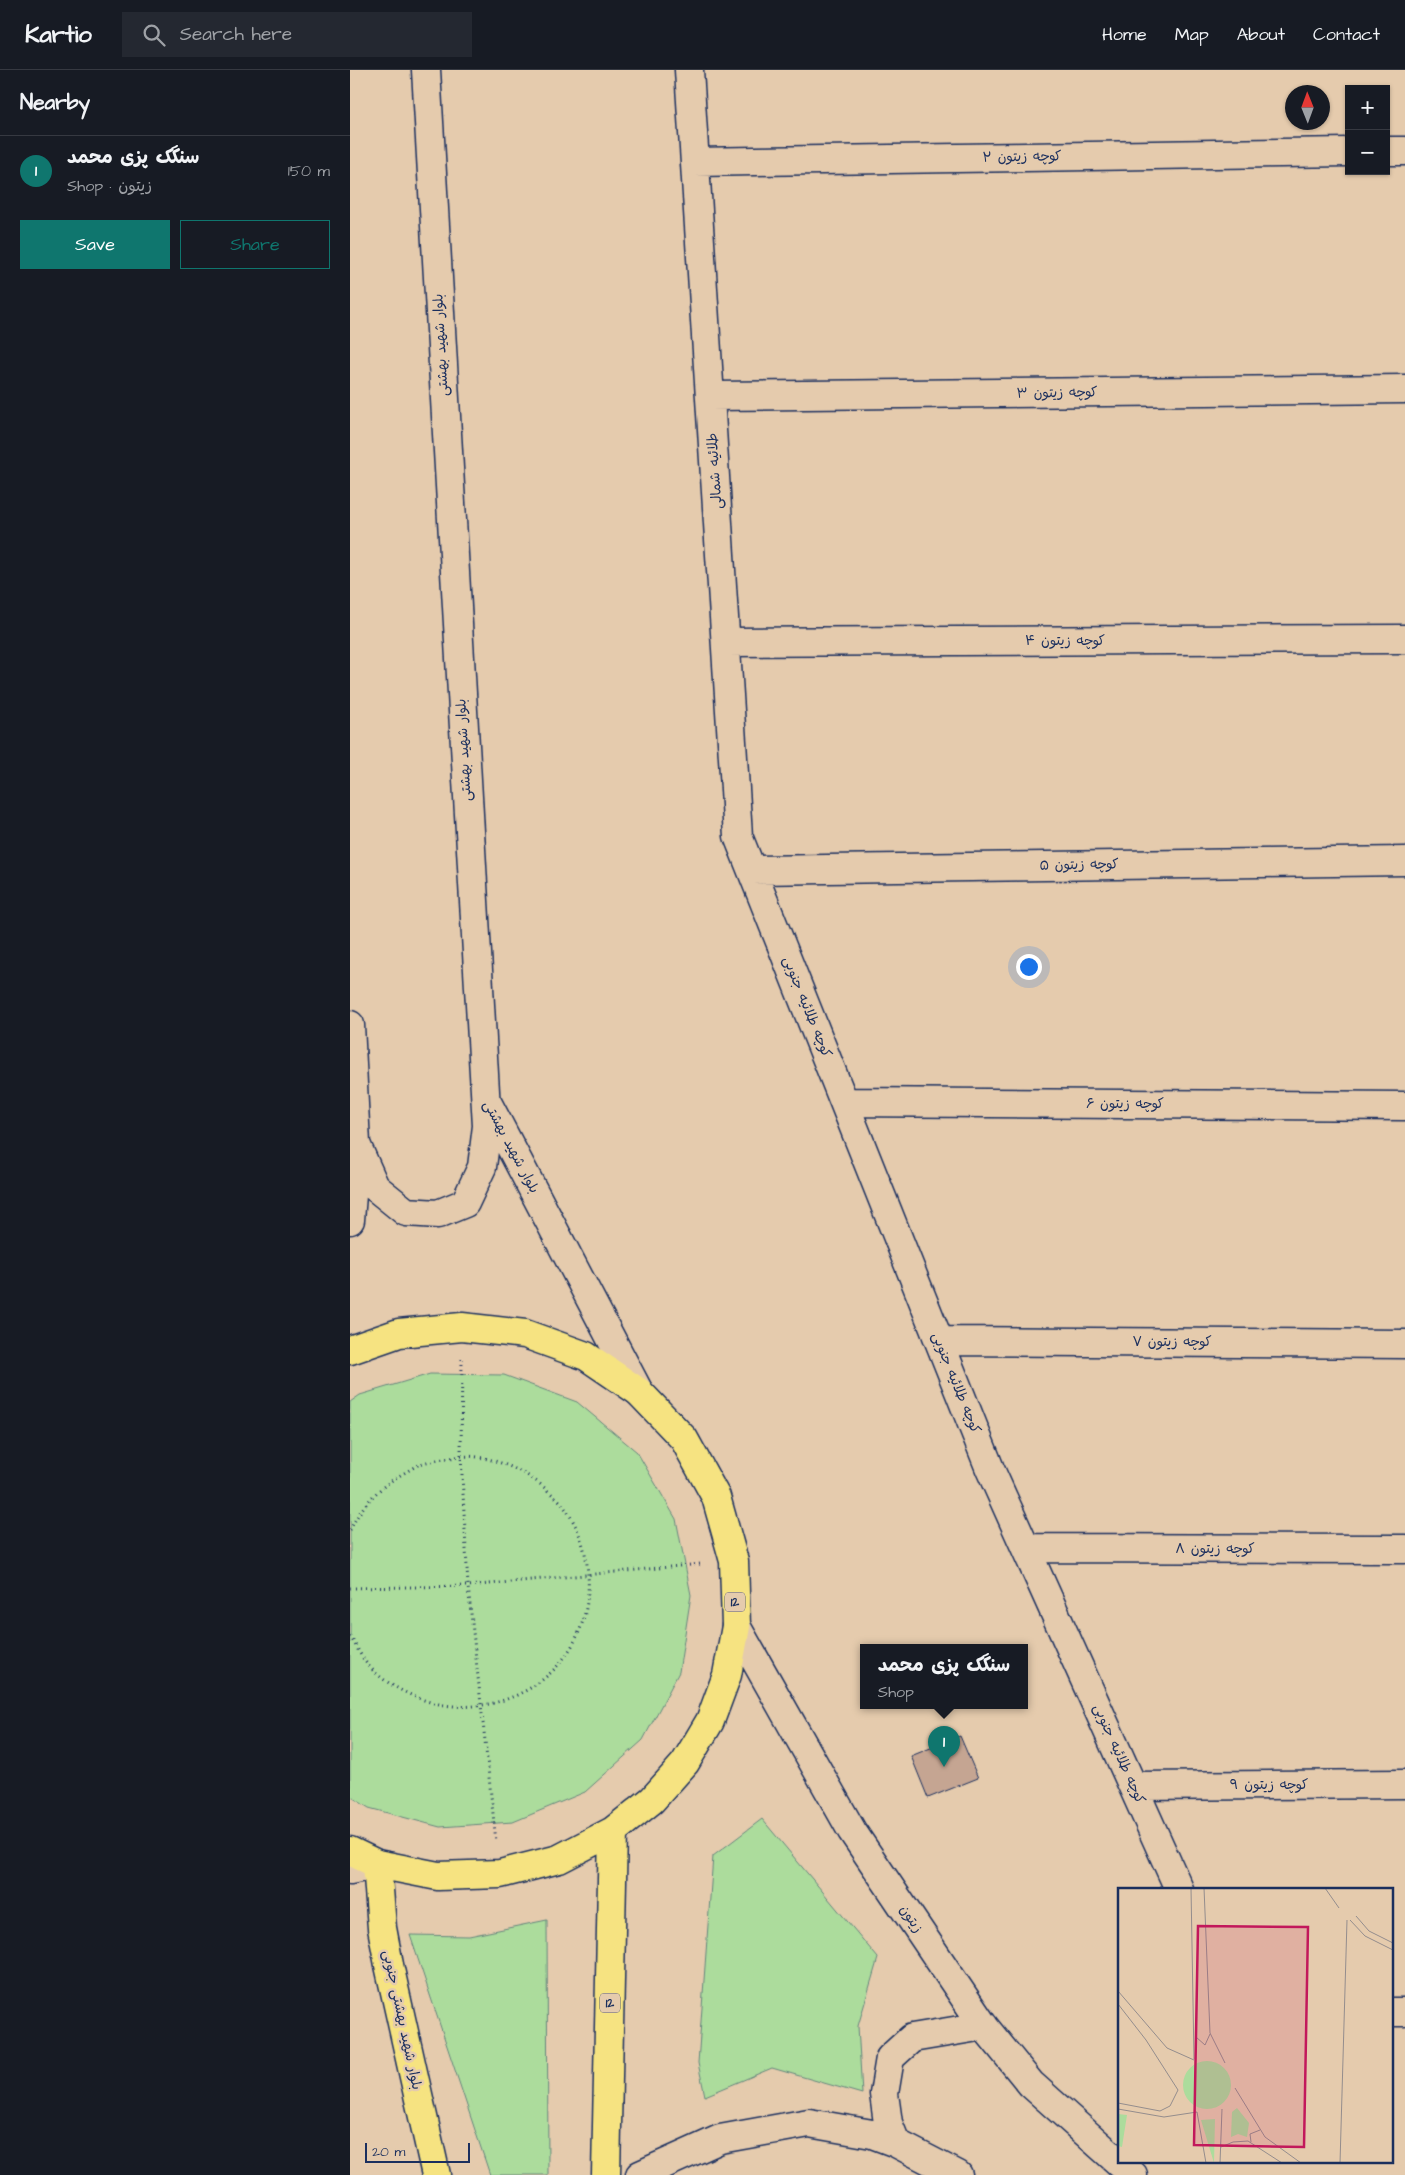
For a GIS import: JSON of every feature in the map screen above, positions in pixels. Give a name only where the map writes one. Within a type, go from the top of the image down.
[{"type":"main road","name":"12","points":[[350,1350],[399,1333],[462,1327],[525,1334],[586,1356],[639,1392],[684,1439],[716,1497],[734,1560],[736,1626],[727,1675],[710,1721],[700,1738],[685,1763],[652,1800],[613,1831],[559,1859],[500,1874],[438,1876],[377,1864],[350,1851]]},
{"type":"main road","name":"12","points":[[606,2175],[613,1831]]},
{"type":"main road","name":"بلوار شهید بهشتی جنوبی","points":[[377,1864],[382,1928],[389,1965],[436,2175]]},
{"type":"street","name":"بلوار شهید بهشتی","points":[[426,70],[484,1096],[639,1392]]},
{"type":"street","name":"طلائیه شمالی","points":[[689,70],[738,836],[752,870]]},
{"type":"street","points":[[1390,151],[1405,151]]},
{"type":"street","name":"کوچه زیتون ۲","points":[[695,162],[1345,152]]},
{"type":"street","name":"کوچه زیتون ۳","points":[[710,396],[1405,389]]},
{"type":"street","name":"کوچه زیتون ۴","points":[[726,642],[1405,639]]},
{"type":"street","name":"کوچه زیتون ۵","points":[[752,870],[1405,860]]},
{"type":"street","name":"کوچه طلائیه جنوبی","points":[[752,870],[990,1469],[1179,1888]]},
{"type":"street","points":[[350,1025],[356,1144],[350,1220]]},
{"type":"street","points":[[356,1144],[375,1187],[406,1212],[438,1214],[465,1203],[482,1167],[487,1126],[484,1096]]},
{"type":"street","name":"کوچه زیتون ۶","points":[[844,1102],[1405,1106]]},
{"type":"street","name":"کوچه زیتون ۷","points":[[939,1341],[1405,1344]]},
{"type":"street","name":"کوچه زیتون ۸","points":[[1026,1548],[1405,1549]]},
{"type":"street","name":"زيتون","points":[[736,1626],[852,1830],[984,2026],[1031,2084],[1118,2162]]},
{"type":"street","name":"کوچه زیتون ۹","points":[[1133,1786],[1405,1784]]},
{"type":"street","points":[[350,1870],[377,1864]]},
{"type":"street","points":[[1392,2012],[1405,2012]]},
{"type":"street","points":[[896,2143],[888,2122],[884,2094],[890,2058],[912,2038],[984,2026]]},
{"type":"street","points":[[640,2175],[720,2139],[809,2123],[872,2134],[896,2143],[953,2174]]},
{"type":"street","name":"زيتون","points":[[1118,2162],[1133,2175]]},
{"type":"path","points":[[462,1327],[461,1456],[468,1586],[500,1874]]},
{"type":"path","points":[[350,1530],[358,1512],[386,1483],[421,1463],[461,1456],[499,1461],[534,1478],[562,1504],[581,1537],[589,1575],[586,1612],[572,1647],[548,1675],[517,1696],[482,1707],[440,1706],[400,1691],[368,1665],[350,1636]]},
{"type":"path","points":[[350,1588],[468,1586],[734,1560]]},
{"type":"green space","points":[[430,1374],[504,1375],[577,1402],[637,1452],[676,1519],[691,1595],[679,1672],[643,1740],[585,1792],[513,1822],[440,1827],[369,1808],[350,1796],[350,1402],[360,1395]]},
{"type":"green space","points":[[762,1819],[878,1958],[858,2026],[862,2094],[772,2068],[705,2096],[698,2063],[713,1856]]},
{"type":"green space","points":[[547,1920],[548,2175],[490,2175],[410,1935],[469,1936]]},
{"type":"building","points":[[960,1736],[978,1778],[928,1798],[911,1756]]},
{"type":"place","name":"سنگک پزی محمد","points":[[944,1767]]}]
